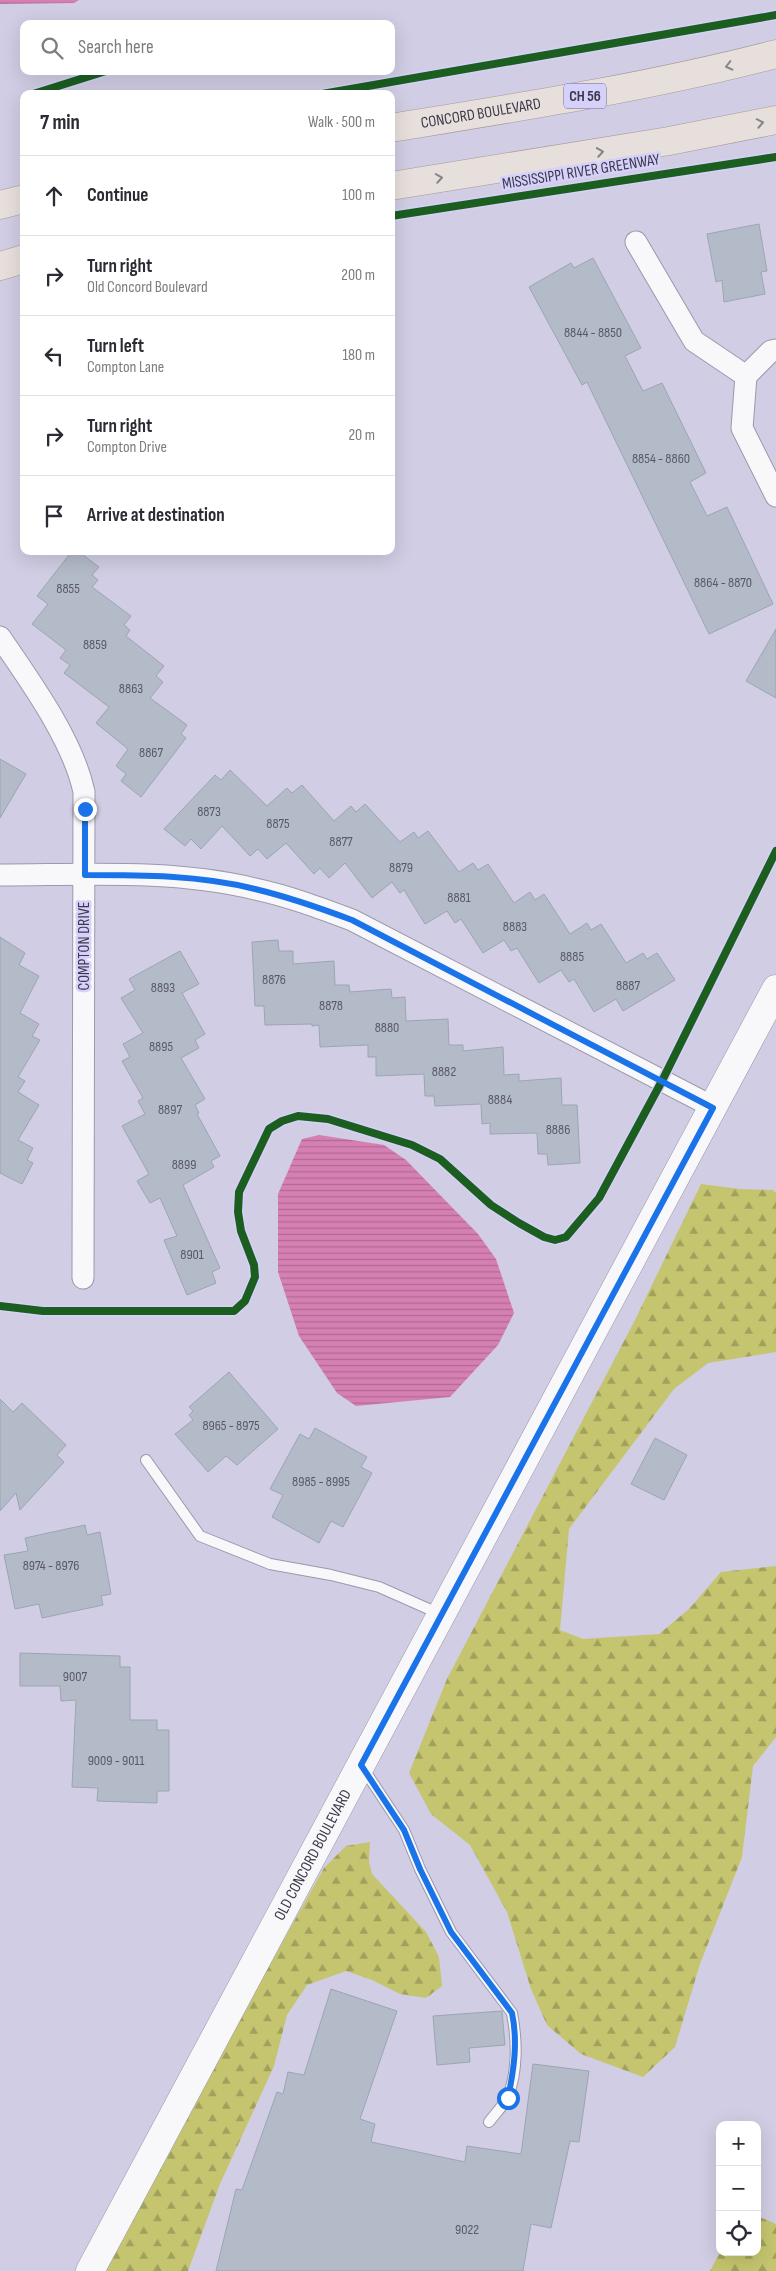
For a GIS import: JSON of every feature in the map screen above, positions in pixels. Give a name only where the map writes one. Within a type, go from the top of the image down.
[{"type":"main road","name":"CONCORD BOULEVARD","points":[[395,127],[559,101],[714,70],[776,54]]},
{"type":"main road","points":[[395,185],[669,141],[776,120]]},
{"type":"main road","points":[[0,205],[20,200]]},
{"type":"main road","points":[[0,266],[20,260]]},
{"type":"street","points":[[636,242],[694,341],[746,376]]},
{"type":"street","points":[[776,350],[771,351],[746,376],[742,428],[776,496]]},
{"type":"street","name":"COMPTON DRIVE","points":[[0,637],[65,738],[77,764],[84,792],[83,1278]]},
{"type":"street","points":[[0,875],[140,875],[222,882],[302,901],[352,920],[713,1108]]},
{"type":"street","name":"OLD CONCORD BOULEVARD","points":[[90,2271],[776,989]]},
{"type":"lane","points":[[146,1460],[200,1536],[270,1564],[331,1575],[378,1587],[441,1615]]},
{"type":"lane","points":[[361,1765],[404,1830],[420,1869],[451,1932],[512,2013],[515,2029],[514,2068],[508,2098],[489,2122]]},
{"type":"green space","points":[[701,1184],[740,1189],[773,1190],[776,1193],[776,1352],[708,1363],[674,1389],[569,1529],[560,1630],[583,1639],[659,1634],[689,1609],[721,1572],[776,1566],[776,1737],[753,1766],[742,1857],[700,1964],[675,2047],[643,2077],[581,2054],[547,2025],[531,1989],[507,1912],[470,1845],[431,1814],[409,1773],[447,1679],[635,1320]]},
{"type":"green space","points":[[370,1842],[369,1862],[372,1874],[426,1932],[439,1957],[442,1986],[426,1998],[400,1994],[372,1980],[346,1971],[307,1985],[287,2015],[274,2066],[220,2184],[188,2271],[104,2271],[240,2018],[324,1868],[346,1846]]},
{"type":"green space","points":[[761,2218],[776,2224],[776,2271],[710,2271],[718,2256],[761,2256]]},
{"type":"shaded area","points":[[0,0],[79,0],[74,3],[0,4]]},
{"type":"shaded area","points":[[319,1135],[384,1145],[406,1160],[478,1234],[496,1259],[514,1313],[498,1345],[450,1397],[356,1406],[337,1393],[299,1336],[278,1272],[278,1194],[302,1139]]},
{"type":"building","points":[[759,224],[767,271],[761,272],[765,294],[724,302],[722,280],[716,282],[707,234]]},
{"type":"building","points":[[593,258],[641,348],[625,356],[643,391],[662,383],[706,473],[690,482],[707,516],[727,507],[773,604],[709,634],[587,382],[582,385],[529,287],[571,263],[574,268]]},
{"type":"building","points":[[69,555],[83,555],[99,567],[92,575],[98,580],[92,587],[131,616],[124,625],[130,630],[126,636],[164,666],[156,676],[163,682],[150,698],[187,725],[181,734],[186,738],[141,797],[121,781],[126,774],[116,766],[128,749],[96,723],[109,707],[64,673],[70,665],[60,658],[66,650],[32,624],[48,604],[37,596]]},
{"type":"building","points":[[776,629],[776,698],[746,681]]},
{"type":"building","points":[[0,759],[26,774],[0,818]]},
{"type":"building","points":[[230,770],[267,806],[287,788],[292,793],[302,785],[334,821],[351,806],[356,812],[365,804],[400,842],[414,832],[418,838],[428,831],[459,872],[473,863],[478,870],[488,864],[514,903],[530,892],[535,900],[544,894],[570,934],[587,923],[591,930],[601,924],[626,963],[643,953],[647,959],[657,953],[675,980],[623,1011],[616,999],[594,1012],[574,979],[569,982],[561,970],[539,983],[517,948],[511,951],[504,940],[483,953],[461,919],[455,923],[447,911],[425,924],[404,890],[400,893],[392,882],[372,898],[345,863],[329,878],[320,868],[314,874],[286,843],[267,859],[258,849],[250,856],[222,826],[201,849],[191,839],[185,846],[164,829],[215,775],[221,780]]},
{"type":"building","points":[[0,937],[25,953],[19,965],[39,976],[20,1013],[39,1024],[32,1036],[40,1040],[18,1077],[25,1081],[18,1092],[39,1105],[18,1140],[33,1148],[27,1160],[33,1163],[22,1184],[0,1173]]},
{"type":"building","points":[[278,940],[279,951],[293,951],[293,964],[334,961],[335,985],[349,985],[350,992],[391,989],[392,998],[405,997],[406,1021],[448,1019],[449,1045],[463,1045],[463,1051],[503,1047],[504,1075],[519,1074],[519,1081],[561,1078],[562,1105],[577,1105],[580,1163],[548,1165],[547,1154],[538,1154],[537,1133],[490,1134],[490,1123],[482,1124],[481,1104],[435,1106],[434,1096],[425,1096],[424,1074],[376,1076],[376,1057],[368,1057],[368,1045],[320,1047],[319,1025],[265,1025],[264,1006],[255,1006],[252,942]]},
{"type":"building","points":[[180,951],[199,984],[182,993],[205,1034],[195,1040],[199,1048],[181,1058],[205,1099],[195,1105],[199,1113],[197,1114],[220,1156],[211,1161],[214,1167],[183,1185],[220,1268],[212,1272],[216,1283],[187,1295],[164,1240],[177,1236],[160,1198],[150,1203],[137,1181],[149,1174],[122,1126],[145,1114],[138,1101],[143,1098],[122,1061],[130,1057],[123,1044],[143,1033],[121,998],[135,990],[129,979]]},
{"type":"building","points":[[229,1372],[278,1429],[237,1465],[226,1456],[208,1472],[175,1434],[193,1420],[189,1415],[193,1411],[189,1407]]},
{"type":"building","points":[[0,1399],[13,1412],[22,1403],[66,1445],[57,1455],[64,1462],[20,1510],[16,1493],[0,1511]]},
{"type":"building","points":[[315,1428],[367,1457],[361,1467],[372,1473],[343,1527],[331,1521],[319,1543],[272,1517],[283,1495],[270,1489],[300,1434],[309,1439]]},
{"type":"building","points":[[655,1438],[687,1455],[664,1500],[631,1484]]},
{"type":"building","points":[[85,1525],[87,1535],[100,1532],[111,1594],[101,1596],[103,1605],[42,1618],[39,1604],[15,1609],[4,1555],[28,1551],[25,1538]]},
{"type":"building","points":[[20,1653],[120,1656],[120,1667],[130,1667],[130,1720],[157,1720],[157,1730],[169,1730],[169,1791],[157,1791],[157,1803],[97,1801],[98,1788],[72,1787],[76,1700],[61,1701],[60,1686],[20,1686]]},
{"type":"building","points":[[331,1989],[397,2011],[360,2119],[375,2124],[371,2142],[465,2162],[467,2146],[521,2154],[533,2064],[589,2071],[579,2142],[570,2141],[551,2228],[531,2224],[523,2271],[216,2271],[236,2189],[242,2190],[277,2092],[283,2094],[288,2072],[304,2075]]},
{"type":"building","points":[[502,2011],[505,2045],[469,2048],[470,2062],[437,2065],[433,2016]]},
{"type":"cycle path","points":[[345,90],[776,15]]},
{"type":"cycle path","points":[[46,90],[93,75]]},
{"type":"cycle path","name":"MISSISSIPPI RIVER GREENWAY","points":[[395,215],[776,157]]},
{"type":"cycle path","points":[[0,1306],[43,1311],[234,1311],[245,1301],[255,1277],[254,1265],[241,1231],[238,1212],[239,1192],[269,1129],[282,1121],[298,1116],[328,1119],[412,1145],[440,1159],[491,1205],[519,1223],[544,1237],[555,1240],[566,1237],[599,1198],[662,1081],[776,851]]},
{"type":"route","points":[[85,809],[85,875],[140,875],[222,882],[254,888],[302,901],[352,920],[713,1108],[361,1765],[404,1830],[420,1869],[451,1932],[512,2013],[515,2029],[514,2068],[508,2098]]}]
